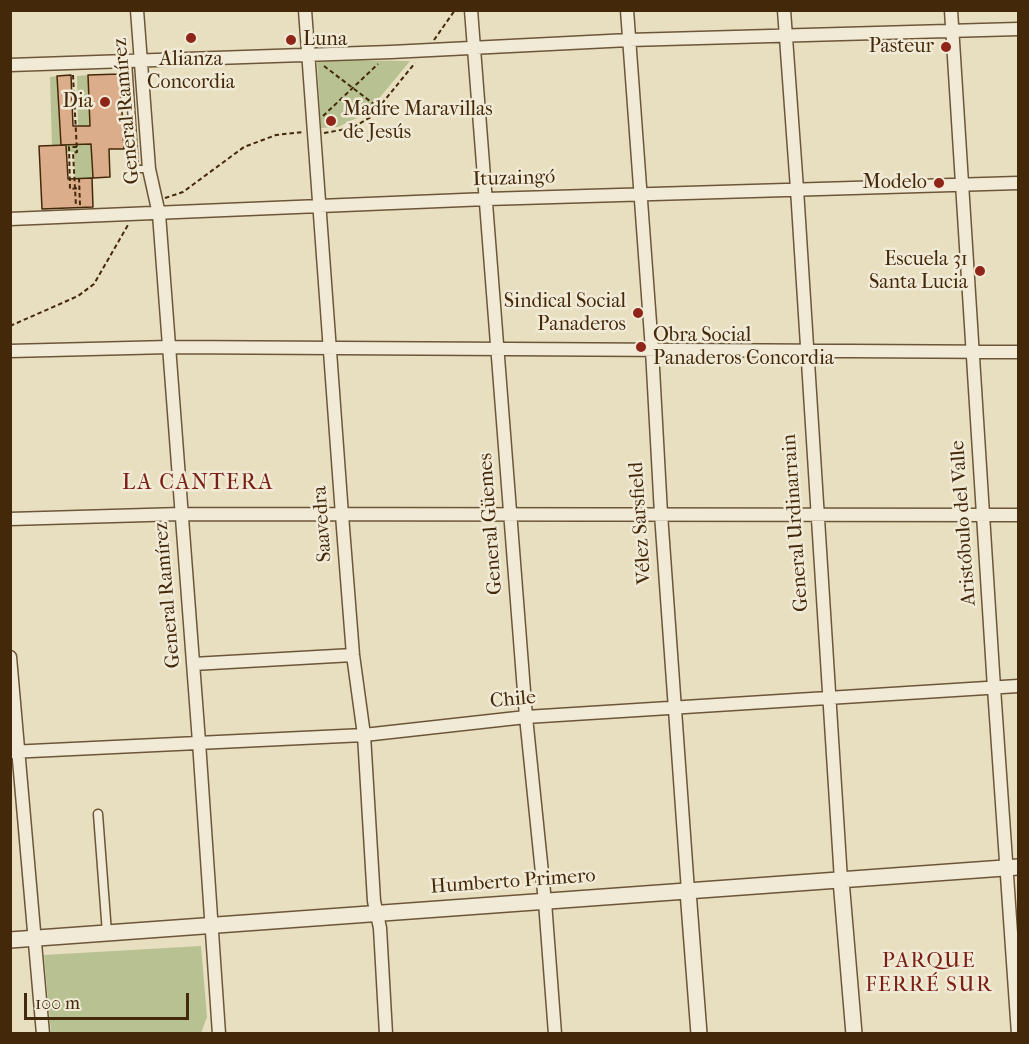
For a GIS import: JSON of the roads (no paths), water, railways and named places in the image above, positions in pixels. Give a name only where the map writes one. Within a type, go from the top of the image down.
[{"type":"street","name":"General Ramírez","points":[[137,10],[135,61],[149,169],[157,207],[194,664],[219,1034]]},
{"type":"street","name":"Saavedra","points":[[305,10],[353,655],[364,735],[386,1034]]},
{"type":"street","name":"General Güemes","points":[[471,10],[526,717],[545,902],[555,1034]]},
{"type":"street","name":"Vélez Sarsfield","points":[[627,10],[642,195],[661,514],[699,1034]]},
{"type":"street","name":"General Urdinarrain","points":[[784,10],[841,880],[854,1034]]},
{"type":"street","name":"Aristóbulo del Valle","points":[[951,10],[994,688],[1013,867],[1018,1034]]},
{"type":"street","points":[[10,65],[391,52],[629,40],[1018,29]]},
{"type":"street","name":"Ituzaingó","points":[[10,219],[78,214],[133,215],[157,207],[320,206],[1018,183]]},
{"type":"street","points":[[10,351],[169,347],[1018,352]]},
{"type":"street","points":[[10,519],[181,514],[817,516],[1018,514]]},
{"type":"street","points":[[194,664],[353,655]]},
{"type":"street","points":[[10,657],[15,751],[43,1034]]},
{"type":"street","name":"Chile","points":[[15,751],[364,735],[526,717],[1018,686]]},
{"type":"street","points":[[98,814],[107,933]]},
{"type":"street","name":"Humberto Primero","points":[[10,940],[1013,867]]},
{"type":"place","name":"Alianza Concordia","points":[[191,38]]},
{"type":"place","name":"Luna","points":[[291,40]]},
{"type":"place","name":"Pasteur","points":[[946,47]]},
{"type":"place","name":"Dia","points":[[105,102]]},
{"type":"place","name":"Madre Maravillas de Jesús","points":[[331,121]]},
{"type":"place","name":"Modelo","points":[[939,183]]},
{"type":"place","name":"Escuela 31 Santa Lucia","points":[[980,271]]},
{"type":"place","name":"Sindical Social Panaderos","points":[[638,313]]},
{"type":"place","name":"Obra Social Panaderos Concordia","points":[[641,347]]},
{"type":"district","name":"LA CANTERA","points":[[198,484]]},
{"type":"district","name":"PARQUE FERRÉ SUR","points":[[929,974]]}]
